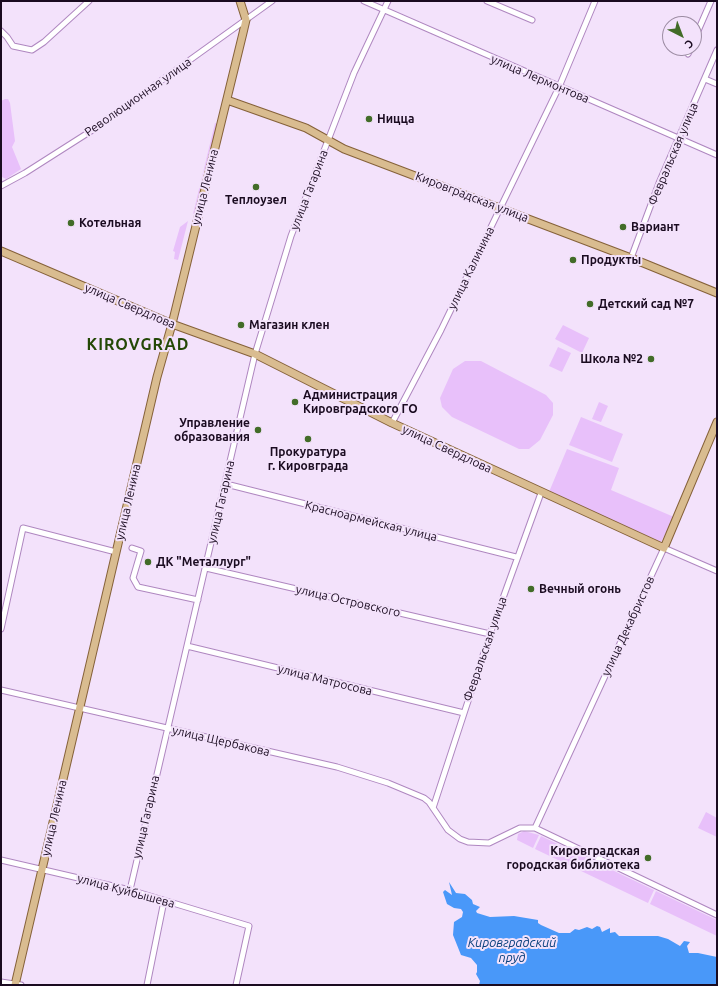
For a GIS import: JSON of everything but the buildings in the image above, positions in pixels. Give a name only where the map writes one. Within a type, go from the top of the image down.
[{"type":"main road","points":[[240,1],[246,20]]},
{"type":"main road","name":"улица Ленина","points":[[17,985],[79,708],[157,377],[172,324],[246,20]]},
{"type":"main road","name":"Кировградская улица","points":[[227,100],[306,128],[344,149],[631,258],[717,293]]},
{"type":"main road","name":"улица Свердлова","points":[[1,252],[172,324],[255,354],[392,422],[541,493],[664,548]]},
{"type":"main road","name":"улица Декабристов","points":[[664,548],[717,422]]},
{"type":"street","points":[[1,31],[7,36],[13,46],[32,50],[44,42],[89,1]]},
{"type":"street","name":"Революционная улица","points":[[1,186],[25,173],[91,131],[272,1]]},
{"type":"street","name":"улица Лермонтова","points":[[364,1],[717,155]]},
{"type":"street","name":"улица Гагарина","points":[[130,890],[186,646],[226,484],[255,354],[291,236],[354,72],[388,1]]},
{"type":"street","points":[[487,1],[532,20]]},
{"type":"street","name":"улица Калинина","points":[[392,422],[441,330],[559,87],[595,1]]},
{"type":"street","points":[[702,22],[711,1]]},
{"type":"street","name":"Февральская улица","points":[[631,258],[659,184],[717,50]]},
{"type":"street","points":[[705,79],[717,84]]},
{"type":"street","name":"Красноармейская улица","points":[[226,484],[516,557]]},
{"type":"street","name":"Февральская улица","points":[[433,808],[516,557],[541,493]]},
{"type":"street","points":[[1,629],[23,528],[116,552]]},
{"type":"street","points":[[132,548],[141,551],[133,578],[138,587],[198,600]]},
{"type":"street","name":"улица Свердлова","points":[[664,548],[717,572]]},
{"type":"street","name":"улица Декабристов","points":[[535,828],[664,548]]},
{"type":"street","name":"улица Островского","points":[[206,568],[490,634]]},
{"type":"street","name":"улица Матросова","points":[[186,646],[464,713]]},
{"type":"street","name":"улица Щербакова","points":[[1,690],[337,767],[416,794],[429,802],[452,834],[472,843],[484,844],[494,841],[520,828],[535,828]]},
{"type":"street","points":[[535,828],[717,915]]},
{"type":"street","name":"улица Куйбышева","points":[[1,860],[130,890],[249,926],[236,985]]},
{"type":"street","points":[[147,985],[164,900]]},
{"type":"street","points":[[1,982],[17,985]]},
{"type":"shaded area","points":[[8,99],[10,103],[15,141],[12,147],[21,169],[6,179],[2,177],[1,173],[1,101]]},
{"type":"shaded area","points":[[215,123],[218,124],[207,169],[204,170],[201,182],[203,184],[196,212],[193,214]]},
{"type":"shaded area","points":[[188,221],[178,260],[174,259],[175,252],[173,251],[180,227]]},
{"type":"shaded area","points":[[563,325],[589,338],[582,353],[555,339]]},
{"type":"shaded area","points":[[558,347],[571,353],[562,372],[549,366]]},
{"type":"shaded area","points":[[465,361],[481,361],[546,395],[553,403],[553,415],[540,440],[529,449],[519,449],[452,417],[442,407],[440,398],[453,369]]},
{"type":"shaded area","points":[[599,402],[608,406],[601,422],[592,419]]},
{"type":"shaded area","points":[[581,417],[623,434],[612,462],[569,445]]},
{"type":"shaded area","points":[[567,449],[619,468],[611,490],[674,517],[661,542],[549,492]]},
{"type":"shaded area","points":[[706,812],[717,818],[717,837],[698,828]]},
{"type":"shaded area","points":[[524,831],[539,835],[533,848],[517,840],[518,834]]},
{"type":"shaded area","points":[[541,836],[654,890],[648,903],[535,849]]},
{"type":"shaded area","points":[[656,891],[717,920],[717,936],[650,904]]},
{"type":"water","name":"Кировградский пруд","points":[[449,882],[456,893],[465,894],[472,900],[473,904],[480,907],[476,911],[477,913],[490,917],[514,916],[538,920],[538,923],[541,925],[559,933],[570,933],[575,929],[579,930],[587,927],[592,929],[597,926],[600,927],[602,932],[610,928],[610,933],[615,932],[619,936],[658,936],[668,939],[680,946],[684,941],[690,942],[687,946],[689,953],[698,953],[717,957],[717,985],[479,985],[480,981],[476,974],[477,965],[471,958],[461,955],[453,935],[454,922],[462,917],[463,912],[461,909],[454,908],[447,904],[443,892],[445,890],[452,895]]},
{"type":"place","name":"Ницца","points":[[369,119]]},
{"type":"place","name":"Теплоузел","points":[[256,187]]},
{"type":"place","name":"Котельная","points":[[71,223]]},
{"type":"place","name":"Вариант","points":[[623,227]]},
{"type":"place","name":"Продукты","points":[[573,260]]},
{"type":"place","name":"Детский сад №7","points":[[590,304]]},
{"type":"place","name":"Магазин клен","points":[[241,325]]},
{"type":"place","name":"Школа №2","points":[[651,359]]},
{"type":"place","name":"Администрация Кировградского ГО","points":[[295,402]]},
{"type":"place","name":"Управление образования","points":[[258,430]]},
{"type":"place","name":"Прокуратура г. Кировграда","points":[[308,439]]},
{"type":"place","name":"ДК \"Металлург\"","points":[[148,562]]},
{"type":"place","name":"Вечный огонь","points":[[531,589]]},
{"type":"place","name":"Кировградская городская библиотека","points":[[648,858]]},
{"type":"district","name":"KIROVGRAD","points":[[138,345]]}]
